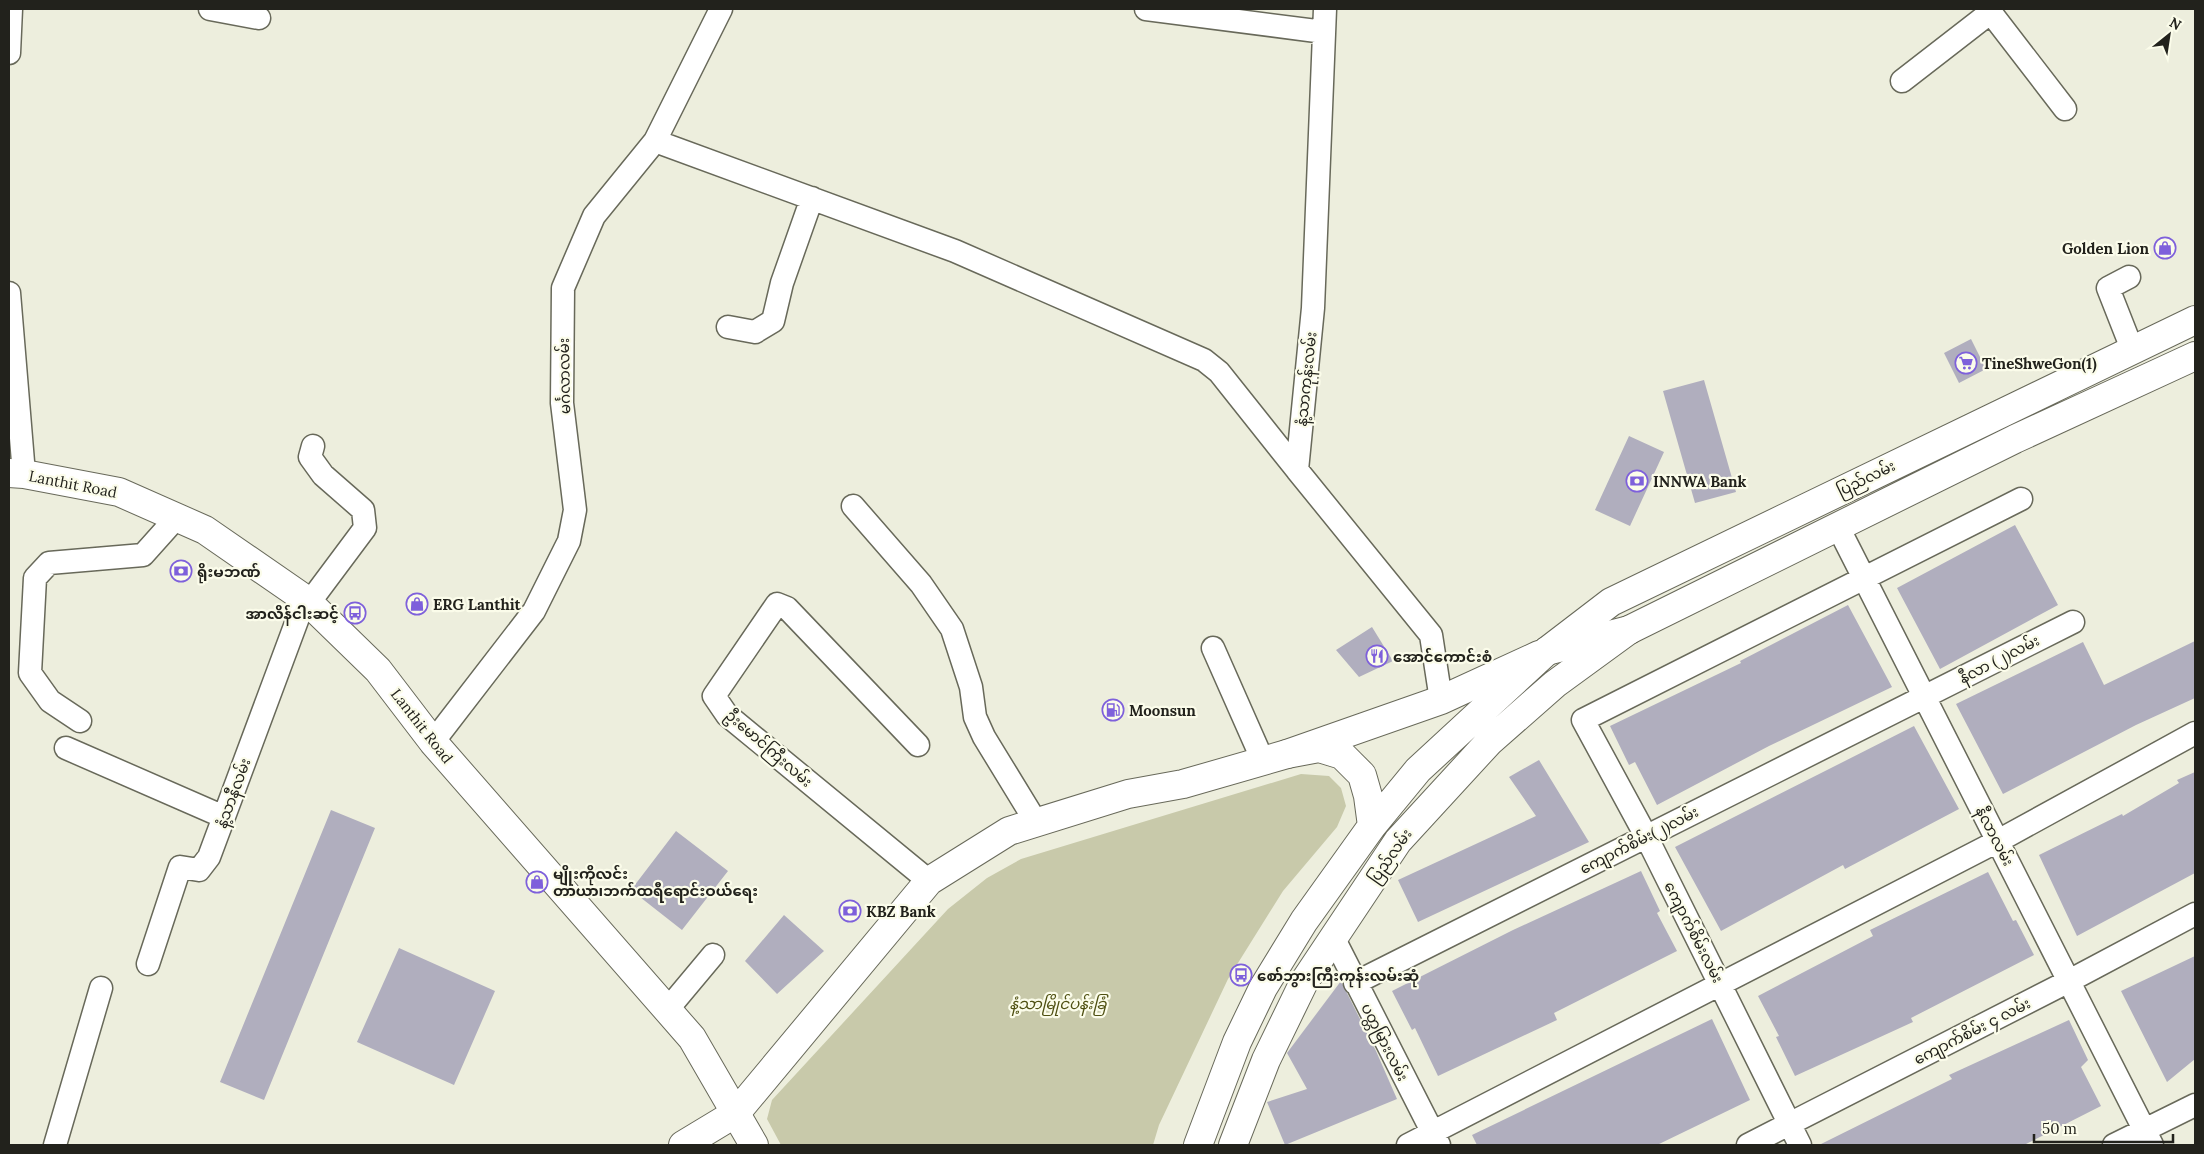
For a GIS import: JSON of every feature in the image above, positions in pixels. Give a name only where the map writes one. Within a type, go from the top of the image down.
[{"type":"main road","name":"ပြည်လမ်း","points":[[1198,1145],[1237,1042],[1263,988],[1304,921],[1372,826],[1418,770],[1547,651],[1611,602],[2195,320]]},
{"type":"main road","name":"ပြည်လမ်း","points":[[1233,1145],[1266,1060],[1300,991],[1398,841],[1489,742],[1555,684],[1629,630],[2015,439],[2195,356]]},
{"type":"main road","name":"Lanthit Road","points":[[16,473],[119,492],[176,517],[205,530],[307,601],[378,670],[433,742],[692,1038],[754,1145]]},
{"type":"main road","name":"ပြည်လမ်း","points":[[1547,651],[1629,630]]},
{"type":"main road","points":[[1275,758],[1445,698],[1547,651]]},
{"type":"main road","points":[[1445,698],[1489,742]]},
{"type":"main road","points":[[682,1145],[736,1113],[929,882],[972,852],[1009,831],[1128,794],[1183,784],[1275,758],[1319,748],[1342,755],[1362,775],[1368,796],[1372,826],[1398,841]]},
{"type":"street","points":[[9,53],[11,9]]},
{"type":"street","points":[[210,9],[259,18]]},
{"type":"street","name":"မင်္ဂလာလမ်း","points":[[433,742],[534,611],[569,541],[576,510],[562,403],[563,288],[594,216],[655,141],[721,9]]},
{"type":"street","points":[[1146,9],[1324,32]]},
{"type":"street","name":"နံ့သာကုန်းလမ်း","points":[[1297,470],[1313,308],[1325,9]]},
{"type":"street","points":[[1902,81],[1989,10],[2065,109]]},
{"type":"street","points":[[655,141],[956,250],[1204,360],[1219,372],[1431,635],[1445,698]]},
{"type":"street","points":[[728,327],[755,332],[773,321],[782,283],[812,198]]},
{"type":"street","points":[[2129,277],[2108,288],[2132,349]]},
{"type":"street","points":[[9,293],[16,473]]},
{"type":"street","name":"နံ့သာနီလမ်း","points":[[148,964],[180,867],[199,870],[209,856],[307,601],[365,528],[363,510],[324,475],[310,457],[313,446]]},
{"type":"street","points":[[1864,578],[2021,499]]},
{"type":"street","points":[[853,506],[921,584],[952,629],[971,687],[975,717],[984,737],[1036,822]]},
{"type":"street","points":[[80,720],[50,701],[30,673],[35,578],[49,564],[143,556],[176,517]]},
{"type":"street","name":"နီလာလမ်း","points":[[1838,527],[2148,1138]]},
{"type":"street","name":"ကျောက်စိမ်းလမ်း","points":[[1800,1145],[1646,836],[1583,720],[1864,578]]},
{"type":"street","name":"ဦးမောင်ကြီးလမ်း","points":[[918,745],[787,608],[777,604],[714,696],[727,715],[929,882]]},
{"type":"street","name":"နီလာ (၂)လမ်း","points":[[1924,697],[2074,622]]},
{"type":"street","points":[[1214,648],[1275,758]]},
{"type":"street","name":"ကျောက်စိမ်း(၂)လမ်း","points":[[1354,983],[1924,697]]},
{"type":"street","points":[[1408,1145],[1436,1140],[1720,984],[1998,840],[2195,733]]},
{"type":"street","points":[[66,748],[224,818]]},
{"type":"street","name":"ကျောက်စိမ်း ၄ လမ်း","points":[[1748,1145],[2069,981],[2195,914]]},
{"type":"street","name":"ပတ္တမြားလမ်း","points":[[1334,939],[1354,983],[1436,1140]]},
{"type":"street","points":[[666,1010],[714,955]]},
{"type":"street","points":[[55,1145],[101,988]]},
{"type":"street","points":[[2114,1145],[2148,1138],[2195,1105]]},
{"type":"green space","name":"နံ့သာမြိုင်ပန်းခြံ","points":[[1301,774],[1329,776],[1341,788],[1346,806],[1337,827],[1283,891],[1228,979],[1159,1125],[1153,1145],[781,1145],[767,1119],[772,1100],[948,909],[987,878],[1021,859]]},
{"type":"building","points":[[1971,339],[1986,369],[1959,383],[1944,353]]},
{"type":"building","points":[[1704,380],[1736,492],[1695,503],[1663,391]]},
{"type":"building","points":[[1629,436],[1664,452],[1630,526],[1595,510]]},
{"type":"building","points":[[2015,525],[2058,605],[1940,669],[1897,588]]},
{"type":"building","points":[[1848,605],[1892,687],[1769,746],[1657,805],[1635,762],[1629,765],[1610,726],[1741,663],[1740,661]]},
{"type":"building","points":[[1372,627],[1393,661],[1359,677],[1336,650]]},
{"type":"building","points":[[2195,641],[2195,698],[2136,725],[2003,794],[1956,704],[2083,642],[2104,685]]},
{"type":"building","points":[[1914,726],[1959,809],[1845,869],[1843,865],[1721,931],[1675,847]]},
{"type":"building","points":[[1539,760],[1589,842],[1418,922],[1398,880],[1536,816],[1509,777]]},
{"type":"building","points":[[2195,772],[2195,873],[2077,936],[2039,855],[2122,814],[2123,816],[2179,783],[2177,780]]},
{"type":"building","points":[[331,810],[375,828],[264,1100],[220,1082]]},
{"type":"building","points":[[676,831],[728,871],[682,930],[631,890]]},
{"type":"building","points":[[1641,871],[1660,911],[1657,913],[1677,951],[1554,1013],[1557,1020],[1438,1076],[1415,1028],[1412,1030],[1392,991],[1513,930]]},
{"type":"building","points":[[1988,872],[2013,921],[2016,920],[2034,955],[1911,1018],[1913,1022],[1795,1076],[1776,1037],[1779,1036],[1758,996],[1873,936],[1870,930]]},
{"type":"building","points":[[784,915],[824,951],[777,994],[745,961]]},
{"type":"building","points":[[399,948],[495,991],[454,1085],[357,1042]]},
{"type":"building","points":[[2195,956],[2195,1059],[2167,1082],[2121,991]]},
{"type":"building","points":[[1341,981],[1376,1051],[1397,1099],[1285,1145],[1267,1102],[1307,1089],[1287,1053]]},
{"type":"building","points":[[1712,1019],[1750,1100],[1657,1145],[1477,1145],[1472,1135]]},
{"type":"building","points":[[2069,1020],[2088,1060],[2081,1067],[2101,1106],[2024,1145],[1819,1145],[1952,1079],[1949,1075]]},
{"type":"place","name":"Golden Lion","points":[[2165,248]]},
{"type":"place","name":"TineShweGon(1)","points":[[1966,363]]},
{"type":"place","name":"INNWA Bank","points":[[1637,481]]},
{"type":"place","name":"ရိုးမဘဏ်","points":[[181,571]]},
{"type":"place","name":"ERG Lanthit","points":[[417,604]]},
{"type":"place","name":"အာလိန်ငါးဆင့်","points":[[355,613]]},
{"type":"place","name":"အောင်ကောင်းစံ","points":[[1377,656]]},
{"type":"place","name":"Moonsun","points":[[1113,710]]},
{"type":"place","name":"မျိုးကိုလင်း တာယာ၊ဘက်ထရီရောင်းဝယ်ရေး","points":[[537,882]]},
{"type":"place","name":"KBZ Bank","points":[[850,911]]},
{"type":"place","name":"စော်ဘွားကြီးကုန်းလမ်းဆုံ","points":[[1241,975]]}]
